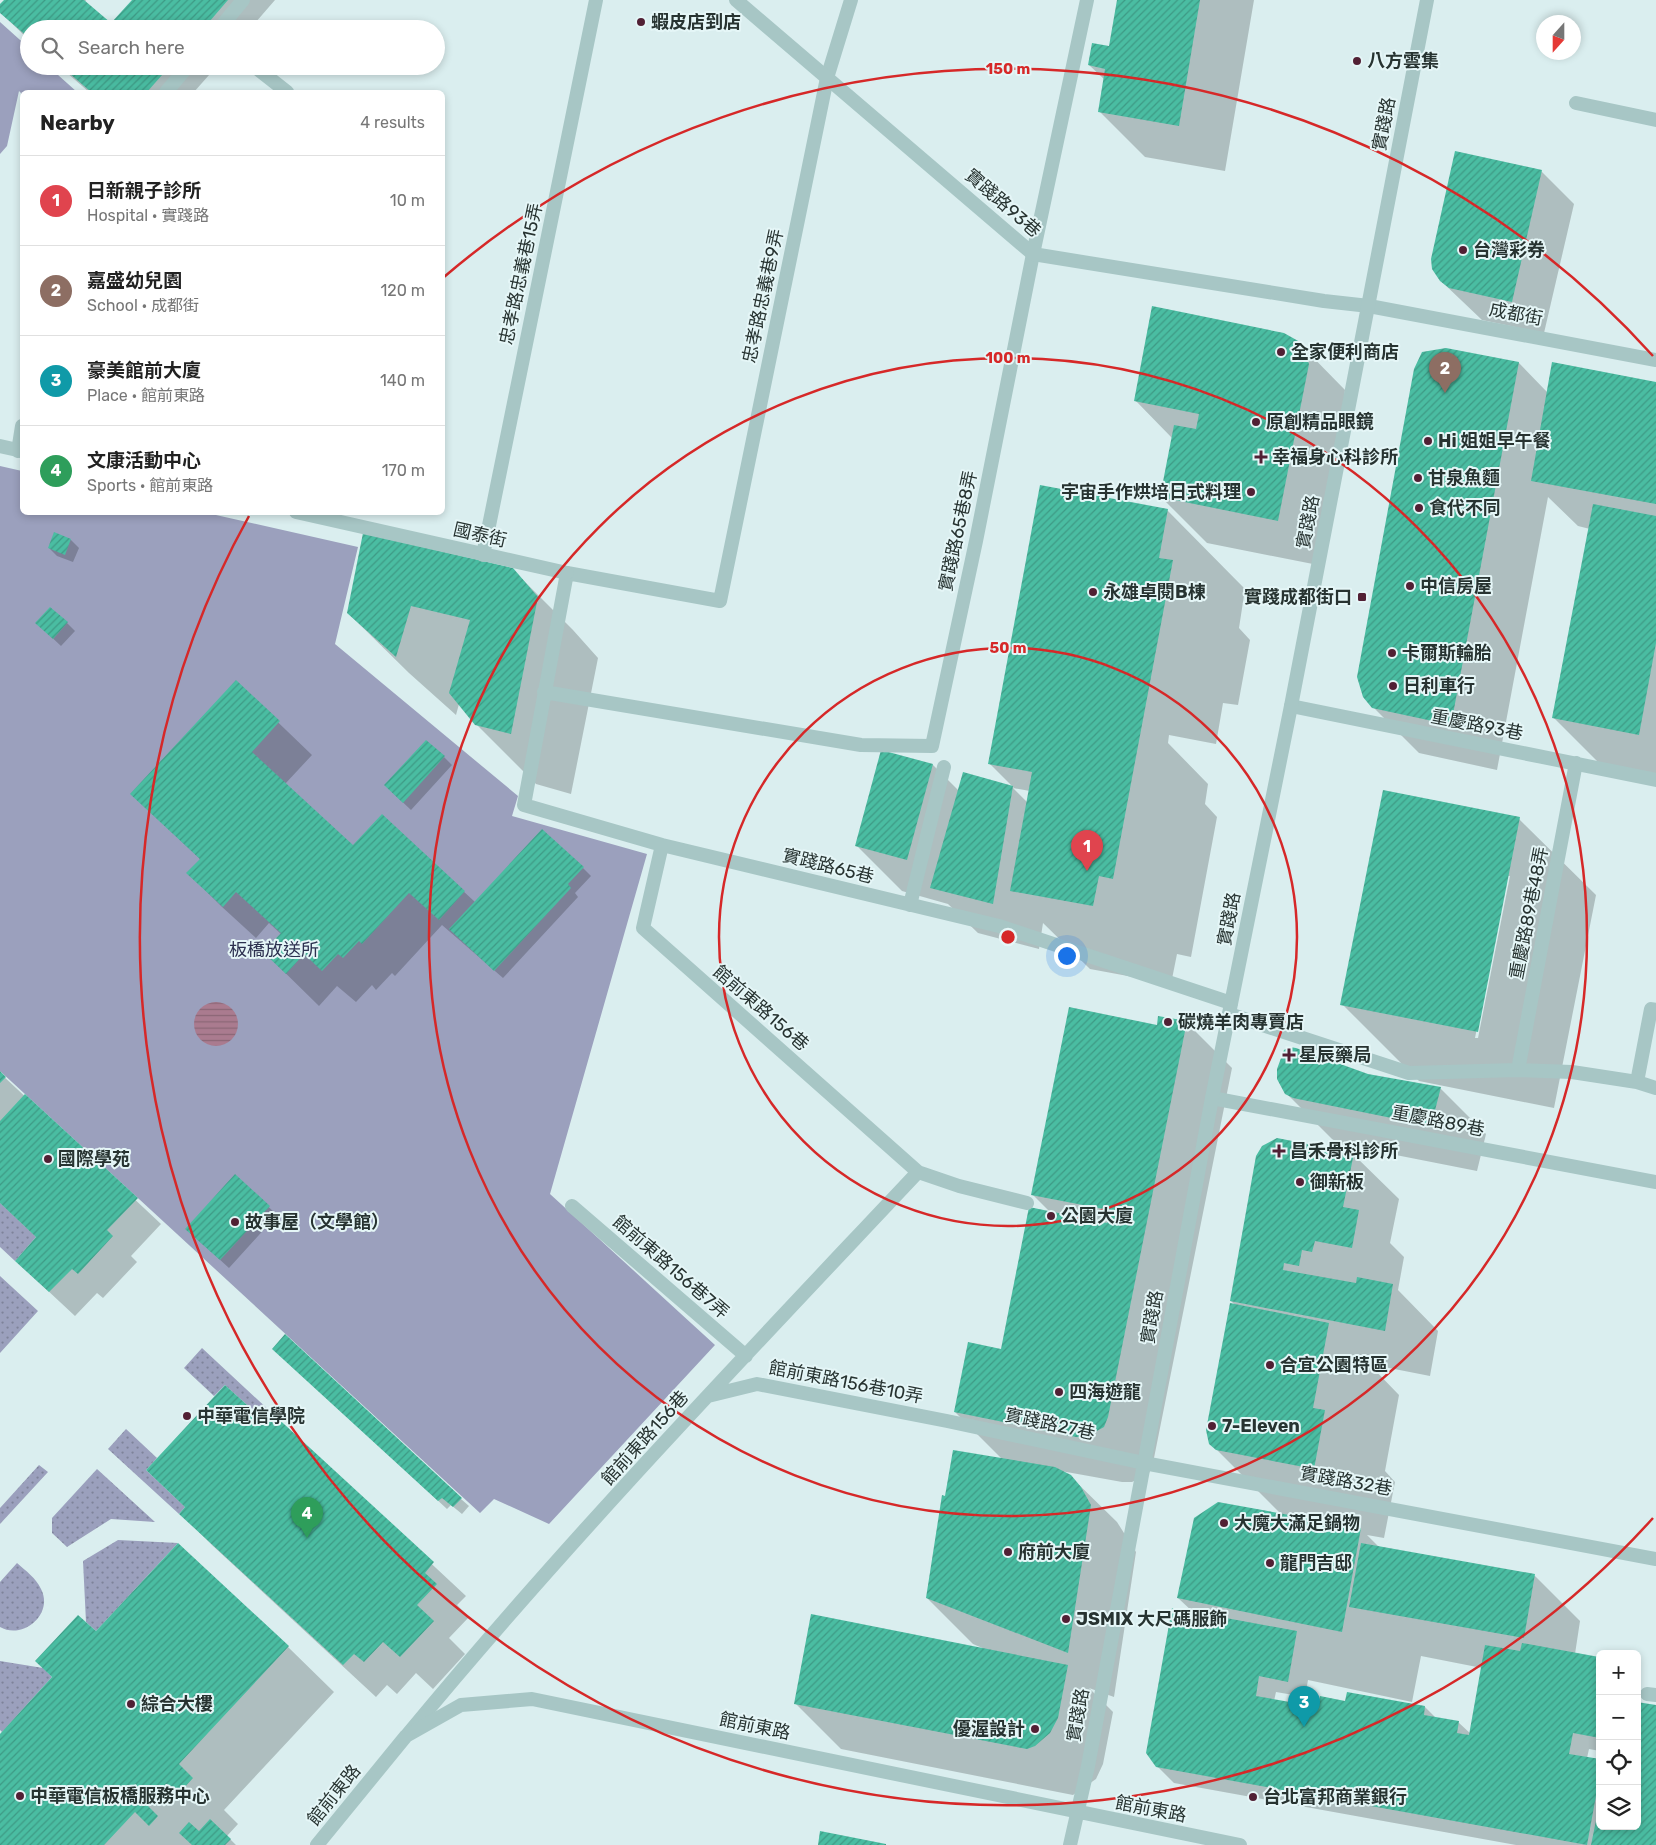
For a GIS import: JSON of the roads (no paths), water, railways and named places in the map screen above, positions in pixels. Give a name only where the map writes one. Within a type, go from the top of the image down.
[{"type":"street","points":[[226,20],[243,0]]},
{"type":"street","name":"忠孝路忠義巷15弄","points":[[483,555],[596,0]]},
{"type":"street","name":"實踐路93巷","points":[[736,0],[1033,254],[1324,301],[1369,306]]},
{"type":"street","name":"忠孝路忠義巷9弄","points":[[720,601],[827,78],[851,0]]},
{"type":"street","points":[[1033,254],[1087,0]]},
{"type":"street","name":"實踐路","points":[[1070,1845],[1088,1766],[1212,1098],[1291,706],[1427,0]]},
{"type":"street","points":[[168,90],[180,75]]},
{"type":"street","points":[[265,75],[284,90]]},
{"type":"street","points":[[1576,103],[1656,120]]},
{"type":"street","name":"實踐路65巷8弄","points":[[544,692],[862,745],[932,746],[976,541],[1033,254]]},
{"type":"street","name":"成都街","points":[[1369,306],[1656,360]]},
{"type":"street","points":[[0,446],[20,451]]},
{"type":"street","name":"國泰街","points":[[309,515],[568,573],[720,601]]},
{"type":"street","name":"實踐路65巷","points":[[568,573],[524,805],[662,845],[999,926],[1230,1008]]},
{"type":"street","name":"重慶路93巷","points":[[1291,706],[1656,780]]},
{"type":"street","name":"重慶路89巷48弄","points":[[1518,1070],[1576,763]]},
{"type":"street","points":[[910,904],[944,767]]},
{"type":"street","name":"館前東路156巷","points":[[662,845],[643,928],[918,1172],[959,1186],[1027,1203]]},
{"type":"street","points":[[1230,1008],[1409,1073],[1518,1070],[1572,1072],[1637,1082],[1656,1088]]},
{"type":"street","points":[[1637,1082],[1651,1009],[1656,1010]]},
{"type":"street","name":"重慶路89巷","points":[[1212,1098],[1656,1182]]},
{"type":"street","name":"館前東路156巷","points":[[406,1736],[474,1654],[708,1396],[918,1172]]},
{"type":"street","name":"館前東路156巷7弄","points":[[572,1206],[746,1356]]},
{"type":"street","name":"館前東路156巷10弄","points":[[708,1396],[757,1384],[947,1421]]},
{"type":"street","name":"實踐路27巷","points":[[947,1421],[1144,1463]]},
{"type":"street","name":"實踐路32巷","points":[[1144,1463],[1656,1559]]},
{"type":"street","name":"館前東路","points":[[317,1845],[406,1736],[461,1704],[532,1699],[1076,1813],[1240,1845]]},
{"type":"place","name":"蝦皮店到店","points":[[641,22]]},
{"type":"place","name":"八方雲集","points":[[1357,61]]},
{"type":"place","name":"台灣彩券","points":[[1463,250]]},
{"type":"place","name":"全家便利商店","points":[[1281,352]]},
{"type":"place","name":"嘉盛幼兒園","points":[[1445,393]]},
{"type":"place","name":"原創精品眼鏡","points":[[1256,422]]},
{"type":"place","name":"Hi 姐姐早午餐","points":[[1428,441]]},
{"type":"place","name":"幸福身心科診所","points":[[1261,457]]},
{"type":"place","name":"甘泉魚麵","points":[[1418,478]]},
{"type":"place","name":"宇宙手作烘培日式料理","points":[[1251,492]]},
{"type":"place","name":"食代不同","points":[[1419,508]]},
{"type":"place","name":"中信房屋","points":[[1410,586]]},
{"type":"place","name":"永雄卓閱B棟","points":[[1093,592]]},
{"type":"place","name":"實踐成都街口","points":[[1362,597]]},
{"type":"place","name":"卡爾斯輪胎","points":[[1392,653]]},
{"type":"place","name":"日利車行","points":[[1393,686]]},
{"type":"place","name":"日新親子診所","points":[[1087,871]]},
{"type":"place","name":"碳燒羊肉專賣店","points":[[1168,1022]]},
{"type":"place","name":"星辰藥局","points":[[1289,1055]]},
{"type":"place","name":"昌禾骨科診所","points":[[1279,1151]]},
{"type":"place","name":"國際學苑","points":[[48,1159]]},
{"type":"place","name":"御新板","points":[[1300,1182]]},
{"type":"place","name":"公園大廈","points":[[1051,1216]]},
{"type":"place","name":"故事屋（文學館）","points":[[235,1222]]},
{"type":"place","name":"合宜公園特區","points":[[1270,1365]]},
{"type":"place","name":"四海遊龍","points":[[1059,1392]]},
{"type":"place","name":"中華電信學院","points":[[187,1416]]},
{"type":"place","name":"7-Eleven","points":[[1212,1426]]},
{"type":"place","name":"大魔大滿足鍋物","points":[[1224,1523]]},
{"type":"place","name":"文康活動中心","points":[[307,1538]]},
{"type":"place","name":"府前大廈","points":[[1008,1552]]},
{"type":"place","name":"龍門吉邸","points":[[1270,1563]]},
{"type":"place","name":"JSMIX 大尺碼服飾","points":[[1066,1619]]},
{"type":"place","name":"綜合大樓","points":[[131,1704]]},
{"type":"place","name":"豪美館前大廈","points":[[1304,1727]]},
{"type":"place","name":"優渥設計","points":[[1035,1729]]},
{"type":"place","name":"中華電信板橋服務中心","points":[[20,1796]]},
{"type":"place","name":"台北富邦商業銀行","points":[[1253,1797]]},
{"type":"park label","name":"板橋放送所","points":[[274,950]]}]
